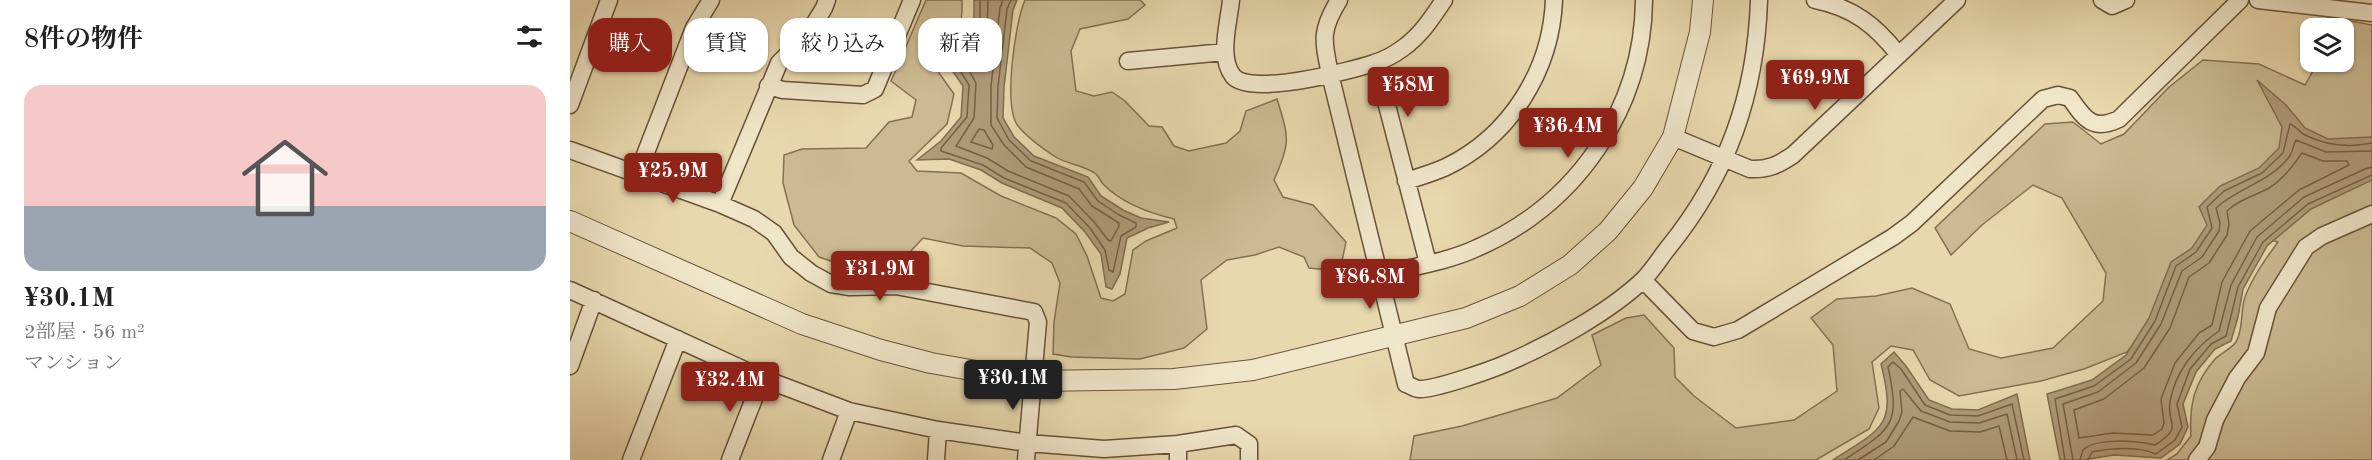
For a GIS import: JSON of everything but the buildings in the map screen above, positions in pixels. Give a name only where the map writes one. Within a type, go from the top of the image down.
[{"type":"street","points":[[570,105],[609,0]]},
{"type":"street","points":[[638,173],[694,28],[711,0]]},
{"type":"street","points":[[720,204],[779,63],[808,34],[824,8],[826,0]]},
{"type":"street","points":[[768,86],[783,90],[863,95],[875,89],[912,0]]},
{"type":"street","points":[[1231,0],[1225,52],[1227,65],[1233,77],[1244,84],[1290,83],[1376,63],[1403,48],[1426,27],[1444,0]]},
{"type":"street","points":[[1339,0],[1329,16],[1323,39],[1330,75],[1406,384],[1419,389],[1496,368],[1537,350],[1594,316],[1643,280],[1687,225],[1725,160],[1740,121],[1751,81],[1758,31],[1759,0]]},
{"type":"street","points":[[1406,181],[1446,167],[1477,147],[1508,121],[1529,89],[1543,59],[1553,23],[1554,0]]},
{"type":"street","points":[[1380,275],[1428,264],[1476,249],[1523,224],[1562,193],[1596,153],[1619,111],[1636,63],[1644,17],[1644,0]]},
{"type":"street","points":[[570,221],[802,324],[901,355],[1033,381],[1174,379],[1253,370],[1467,318],[1520,296],[1570,265],[1608,231],[1636,197],[1673,136],[1700,32],[1703,0]]},
{"type":"street","points":[[1815,0],[1836,4],[1858,15],[1880,32],[1899,55]]},
{"type":"street","points":[[1673,136],[1750,169],[1763,170],[1778,166],[1793,155],[1957,0]]},
{"type":"street","points":[[2102,0],[2112,6],[2126,0]]},
{"type":"street","points":[[1643,280],[1694,331],[1714,337],[1738,330],[1893,237],[1912,223],[2043,99],[2058,95],[2070,98],[2084,117],[2095,124],[2110,123],[2119,119],[2240,0]]},
{"type":"street","points":[[2258,0],[2372,13]]},
{"type":"street","points":[[1128,62],[1225,52]]},
{"type":"street","points":[[1376,63],[1428,264]]},
{"type":"street","points":[[570,150],[638,173],[754,219],[774,233],[791,257],[811,273],[831,284],[850,287],[896,286],[1034,312],[1038,322],[1026,460]]},
{"type":"street","points":[[2197,460],[2207,447],[2215,420],[2237,378],[2256,353],[2268,308],[2306,247],[2322,236],[2372,214]]},
{"type":"street","points":[[570,290],[762,378],[849,411],[938,430],[1103,454],[1178,452],[1236,435],[1249,444],[1249,460]]},
{"type":"street","points":[[570,366],[594,300]]},
{"type":"street","points":[[631,460],[678,339]]},
{"type":"street","points":[[730,460],[762,378]]},
{"type":"street","points":[[831,460],[849,411]]},
{"type":"street","points":[[936,460],[938,430]]},
{"type":"shaded area","points":[[926,0],[962,0],[961,18],[918,18]]},
{"type":"shaded area","points":[[1025,0],[1140,0],[1145,5],[1128,19],[1080,29],[1071,51],[1076,91],[1094,96],[1112,92],[1125,101],[1149,126],[1162,127],[1174,146],[1189,151],[1226,143],[1240,131],[1246,111],[1277,99],[1286,132],[1286,148],[1274,180],[1283,197],[1313,205],[1346,242],[1342,261],[1329,270],[1309,268],[1304,257],[1279,247],[1255,255],[1227,260],[1201,280],[1207,329],[1184,348],[1140,359],[1071,357],[1053,354],[1054,322],[1060,283],[1052,263],[1030,248],[963,246],[923,238],[910,252],[902,269],[870,274],[819,257],[794,225],[783,183],[784,155],[802,149],[866,148],[889,122],[912,117],[916,100],[891,81],[895,72],[906,72],[906,46],[918,19],[918,72],[938,72],[954,94],[947,124],[909,161],[917,171],[961,173],[1001,196],[1056,218],[1076,234],[1087,256],[1101,298],[1113,301],[1125,294],[1133,250],[1146,241],[1177,228],[1174,219],[1128,203],[1111,192],[1096,174],[1054,156],[1030,138],[1018,126],[1014,116],[1011,101],[1012,64],[1014,45]]},
{"type":"shaded area","points":[[2354,22],[2372,25],[2372,460],[2167,460],[2177,454],[2191,436],[2192,404],[2202,377],[2215,359],[2236,342],[2248,289],[2278,242],[2225,229],[2127,352],[2084,369],[2041,381],[1959,396],[1930,380],[1913,350],[1891,346],[1872,362],[1879,408],[1869,429],[1816,460],[1410,460],[1414,436],[1462,426],[1557,398],[1601,365],[1592,335],[1626,318],[1644,315],[1674,348],[1675,377],[1694,396],[1736,428],[1794,420],[1837,391],[1833,345],[1811,318],[1837,299],[1876,296],[1912,288],[1950,304],[1969,349],[2001,358],[2053,348],[2103,301],[2106,273],[2062,198],[2033,185],[1982,225],[1951,255],[1935,228],[2045,124],[2073,122],[2101,144],[2124,134],[2168,88],[2203,60],[2259,64],[2305,85],[2312,72],[2354,72]]},
{"type":"water","points":[[974,0],[1017,0],[1013,10],[1004,87],[1003,118],[1014,137],[1034,156],[1088,177],[1101,196],[1123,210],[1141,218],[1169,222],[1148,228],[1127,238],[1120,274],[1112,289],[1106,287],[1101,254],[1085,232],[1062,208],[1002,183],[981,170],[949,159],[917,160],[941,141],[961,117],[963,86],[953,72],[1002,72],[1002,18],[974,18]]},
{"type":"water","points":[[2257,80],[2286,105],[2305,128],[2328,139],[2372,137],[2372,180],[2311,209],[2267,246],[2243,289],[2231,341],[2215,349],[2196,372],[2183,404],[2188,427],[2180,444],[2161,458],[2114,455],[2083,460],[2060,460],[2047,394],[2092,380],[2126,355],[2149,318],[2171,262],[2192,248],[2207,225],[2199,207],[2220,186],[2259,168],[2279,148],[2282,127]]},
{"type":"water","points":[[1894,352],[1929,400],[1952,409],[1978,410],[2017,394],[2030,460],[1833,460],[1874,432],[1881,424],[1886,414],[1887,401],[1881,364]]}]
